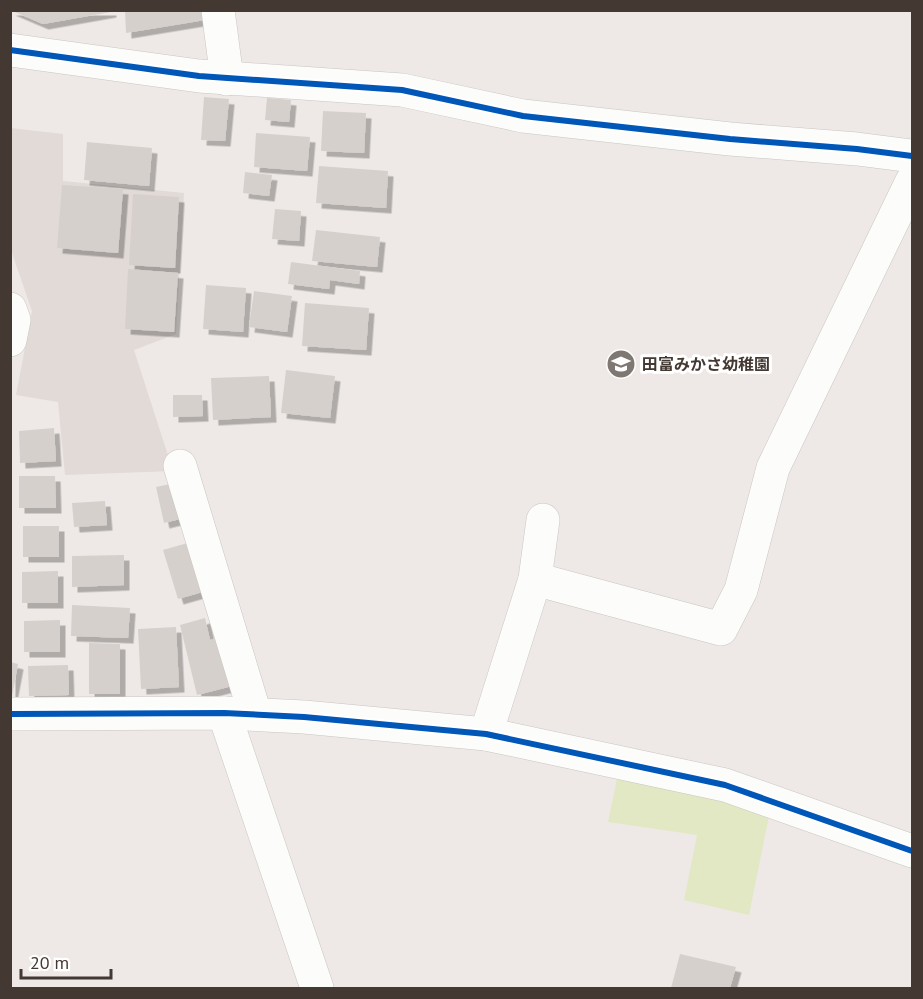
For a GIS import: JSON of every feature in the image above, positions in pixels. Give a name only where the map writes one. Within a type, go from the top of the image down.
[{"type":"street","points":[[218,10],[227,79]]},
{"type":"street","points":[[10,50],[227,79],[402,90],[523,116],[912,156]]},
{"type":"street","points":[[535,579],[721,629],[741,590],[773,468],[912,181]]},
{"type":"street","points":[[10,309],[14,320],[10,340]]},
{"type":"street","points":[[180,466],[240,714],[317,988]]},
{"type":"street","points":[[486,734],[535,579],[543,520]]},
{"type":"street","points":[[10,714],[240,714],[304,717],[486,734],[725,784],[912,851]]},
{"type":"shaded area","points":[[10,128],[63,134],[63,181],[184,193],[176,334],[134,350],[173,471],[65,475],[58,402],[16,395],[32,311],[11,250]]},
{"type":"green space","points":[[619,769],[770,811],[749,915],[684,900],[697,835],[608,822]]},
{"type":"building","points":[[10,10],[111,10],[111,12],[43,24]]},
{"type":"building","points":[[125,10],[203,10],[205,20],[126,33]]},
{"type":"building","points":[[204,97],[229,99],[225,141],[201,140]]},
{"type":"building","points":[[267,98],[291,100],[289,122],[265,120]]},
{"type":"building","points":[[323,111],[366,113],[364,153],[321,151]]},
{"type":"building","points":[[256,133],[310,137],[307,171],[254,167]]},
{"type":"building","points":[[87,142],[152,148],[149,186],[84,180]]},
{"type":"building","points":[[319,166],[388,171],[386,208],[316,203]]},
{"type":"building","points":[[245,172],[272,175],[269,196],[243,193]]},
{"type":"building","points":[[62,185],[123,189],[118,253],[57,248]]},
{"type":"building","points":[[133,194],[179,197],[175,268],[129,265]]},
{"type":"building","points":[[275,209],[301,211],[299,241],[272,239]]},
{"type":"building","points":[[316,230],[380,237],[377,267],[312,261]]},
{"type":"building","points":[[291,262],[360,271],[359,284],[330,280],[329,289],[288,284]]},
{"type":"building","points":[[128,269],[178,273],[174,332],[125,329]]},
{"type":"building","points":[[206,285],[246,288],[243,332],[203,329]]},
{"type":"building","points":[[254,291],[292,296],[287,332],[249,327]]},
{"type":"building","points":[[305,303],[369,308],[366,350],[302,346]]},
{"type":"building","points":[[286,370],[335,376],[330,418],[281,413]]},
{"type":"building","points":[[269,376],[271,417],[213,420],[211,378]]},
{"type":"building","points":[[173,395],[202,395],[203,416],[173,417]]},
{"type":"building","points":[[54,428],[56,461],[20,463],[19,431]]},
{"type":"building","points":[[19,476],[55,476],[56,508],[19,508]]},
{"type":"building","points":[[175,483],[184,518],[164,523],[156,487]]},
{"type":"building","points":[[105,501],[107,525],[74,527],[72,503]]},
{"type":"building","points":[[23,526],[59,526],[59,557],[23,557]]},
{"type":"building","points":[[191,542],[206,591],[178,599],[163,550]]},
{"type":"building","points":[[124,555],[124,585],[72,587],[72,556]]},
{"type":"building","points":[[58,571],[58,603],[22,603],[22,572]]},
{"type":"building","points":[[72,605],[130,608],[128,638],[71,636]]},
{"type":"building","points":[[205,618],[210,640],[220,637],[232,686],[197,695],[180,625]]},
{"type":"building","points":[[60,620],[60,652],[24,652],[24,621]]},
{"type":"building","points":[[176,627],[179,687],[141,689],[138,629]]},
{"type":"building","points":[[89,643],[120,644],[120,694],[89,694]]},
{"type":"building","points":[[10,662],[18,664],[12,696],[10,696]]},
{"type":"building","points":[[68,665],[69,695],[29,696],[28,666]]},
{"type":"building","points":[[680,954],[736,967],[730,988],[671,988]]},
{"type":"cycle path","points":[[10,50],[199,76],[402,90],[523,116],[912,156]]},
{"type":"cycle path","points":[[10,714],[224,713],[304,717],[486,734],[725,785],[912,851]]},
{"type":"place","name":"田富みかさ幼稚園","points":[[621,364]]}]
